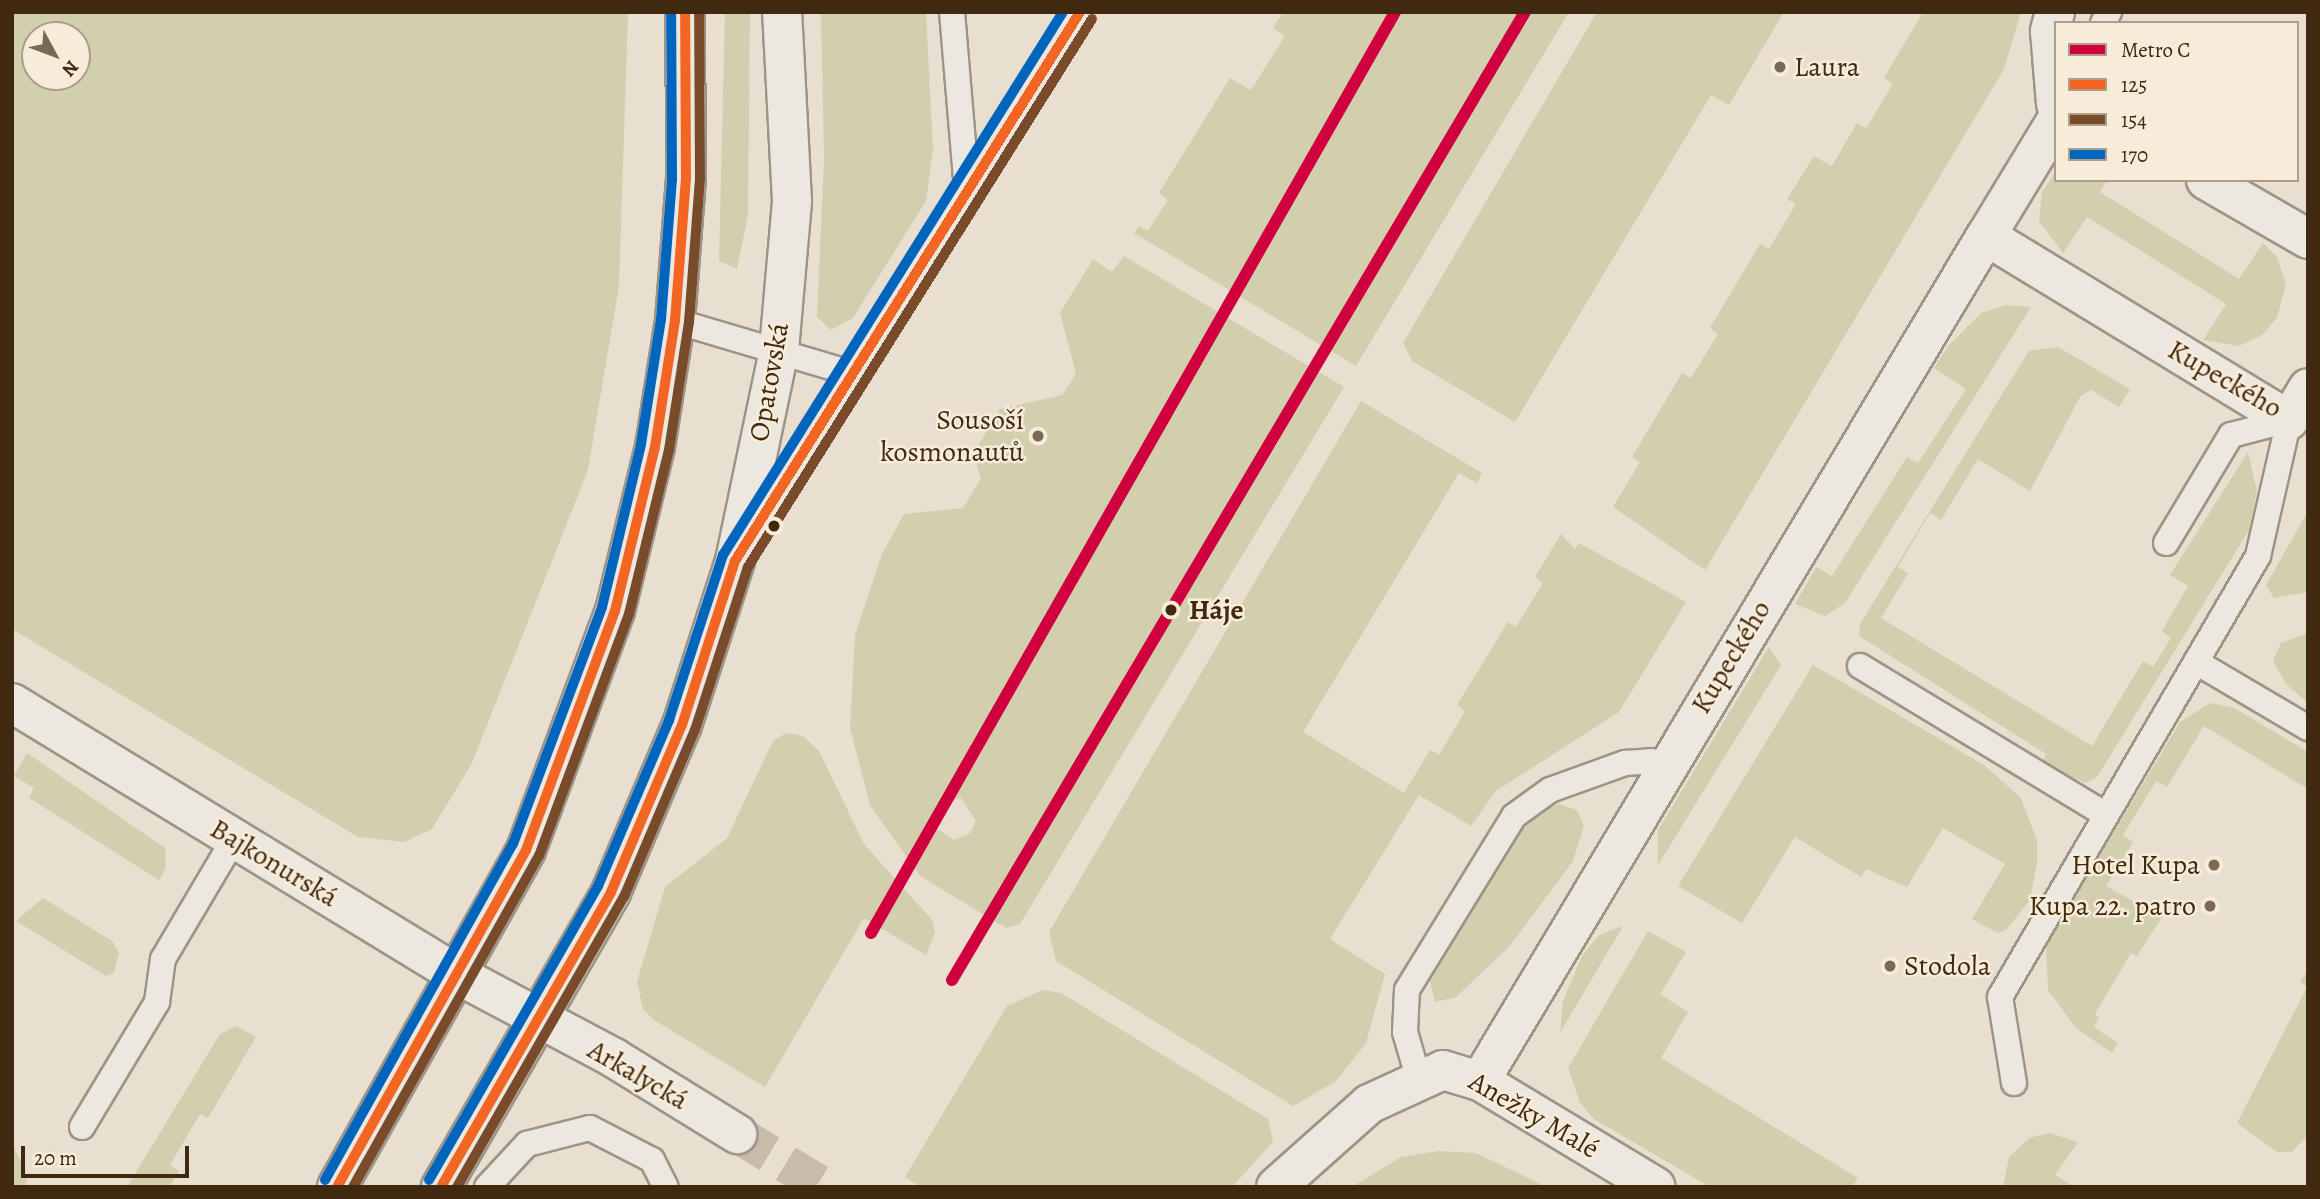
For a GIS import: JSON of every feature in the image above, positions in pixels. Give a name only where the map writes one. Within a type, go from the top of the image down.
[{"type":"street","points":[[337,1187],[458,975],[539,823],[615,611],[655,447],[675,321],[686,179],[685,12]]},
{"type":"street","name":"Opatovská","points":[[441,1187],[611,892],[682,725],[735,561],[779,350],[792,201],[782,12]]},
{"type":"street","points":[[2054,80],[2050,31],[2055,12]]},
{"type":"street","name":"Kupeckého","points":[[1480,1081],[1665,768],[2054,124]]},
{"type":"street","points":[[2209,182],[2308,239]]},
{"type":"street","name":"Kupeckého","points":[[1986,236],[2298,404]]},
{"type":"street","name":"Bajkonurská","points":[[12,703],[458,975],[538,1020]]},
{"type":"street","name":"Arkalycká","points":[[538,1020],[737,1134]]},
{"type":"street","name":"Anežky Malé","points":[[1276,1187],[1369,1104],[1418,1077],[1443,1070],[1480,1081],[1657,1187]]},
{"type":"lane","points":[[952,12],[967,190]]},
{"type":"lane","points":[[735,561],[1080,12]]},
{"type":"lane","points":[[675,321],[854,374]]},
{"type":"lane","points":[[2166,543],[2231,435],[2298,404]]},
{"type":"lane","points":[[2014,1083],[2000,997],[2104,814],[2258,556],[2298,404]]},
{"type":"lane","points":[[2196,662],[2308,729]]},
{"type":"lane","points":[[1860,666],[2104,814]]},
{"type":"lane","points":[[1418,1077],[1405,1032],[1407,990],[1514,816],[1550,790],[1625,764],[1651,761],[1665,768]]},
{"type":"lane","points":[[82,1127],[157,1002],[163,959],[234,839]]},
{"type":"lane","points":[[487,1187],[527,1144],[590,1128],[652,1160],[666,1187]]},
{"type":"shaded area","points":[[12,12],[628,12],[619,286],[588,470],[472,763],[432,829],[404,842],[358,837],[12,629]]},
{"type":"shaded area","points":[[725,12],[750,12],[748,215],[737,269],[719,261]]},
{"type":"shaded area","points":[[821,12],[926,12],[933,149],[926,201],[853,318],[831,330],[817,317],[824,158]]},
{"type":"shaded area","points":[[1283,12],[1569,12],[1356,366],[1134,233],[1139,226],[1148,231],[1168,200],[1159,193],[1230,78],[1251,90],[1285,36],[1273,28]]},
{"type":"shaded area","points":[[1597,12],[1784,12],[1729,105],[1711,95],[1515,422],[1412,361],[1403,343]]},
{"type":"shaded area","points":[[1923,12],[2021,12],[2004,69],[1705,570],[1613,507],[1640,462],[1632,457],[1682,373],[1691,378],[1718,334],[1710,328],[1760,244],[1769,249],[1796,204],[1787,199],[1814,156],[1832,166],[1857,123],[1866,128],[1893,84],[1884,78]]},
{"type":"shaded area","points":[[2054,174],[2054,182],[2106,182],[2100,192],[2239,279],[2263,243],[2277,257],[2286,284],[2277,318],[2262,335],[2239,346],[2203,340],[2226,304],[2087,217],[2063,253],[2039,221],[2042,192]]},
{"type":"shaded area","points":[[1124,256],[1344,387],[1020,924],[1006,928],[920,876],[870,805],[850,728],[855,635],[882,554],[904,514],[963,508],[981,478],[973,454],[1000,409],[1062,395],[1076,374],[1060,313],[1093,259],[1112,272]],"holes":[[[961,798],[976,821],[970,833],[954,840],[937,829],[935,813],[944,801]]]},
{"type":"shaded area","points":[[2007,305],[2031,307],[1845,603],[1825,616],[1795,604],[1816,567],[1832,576],[1907,457],[1918,463],[1966,389],[1934,368],[1949,345],[1981,313]]},
{"type":"shaded area","points":[[2058,347],[2130,389],[2119,407],[2091,390],[2080,397],[2030,491],[1978,459],[1941,520],[1930,513],[1898,567],[1908,573],[1881,618],[2092,746],[2143,661],[2153,667],[2171,638],[2162,631],[2188,586],[2170,575],[2248,452],[2257,491],[2249,530],[2097,777],[2085,783],[2042,762],[2046,754],[1859,636],[1860,624],[2029,351]]},
{"type":"shaded area","points":[[1361,401],[1482,473],[1477,483],[1459,473],[1303,732],[1404,793],[1430,750],[1439,755],[1465,711],[1457,705],[1508,622],[1516,627],[1543,583],[1535,577],[1561,534],[1575,549],[1579,543],[1686,602],[1619,712],[1496,791],[1471,826],[1419,795],[1330,939],[1385,974],[1366,1043],[1336,1081],[1293,1106],[1056,961],[1049,932]]},
{"type":"shaded area","points":[[2308,511],[2308,592],[2274,598],[2266,585]]},
{"type":"shaded area","points":[[2308,633],[2308,703],[2286,684],[2273,661],[2281,643]]},
{"type":"shaded area","points":[[1769,647],[1781,665],[1658,865],[1658,830]]},
{"type":"shaded area","points":[[1813,665],[1984,765],[2020,797],[2037,840],[2037,862],[2030,900],[2006,930],[1998,933],[1972,919],[2005,864],[1943,828],[1907,887],[1866,869],[1861,877],[1795,837],[1742,923],[1678,886]]},
{"type":"shaded area","points":[[2210,703],[2234,708],[2308,752],[2308,789],[2204,726],[2167,787],[2156,781],[2123,835],[2133,842],[2106,886],[2162,917],[2137,956],[2131,953],[2095,1014],[2099,1018],[2094,1027],[2118,1043],[2112,1053],[2076,1028],[2048,990],[2046,945],[2180,722]]},
{"type":"shaded area","points":[[786,733],[803,736],[819,751],[864,844],[932,920],[935,933],[926,955],[864,918],[765,1087],[654,1020],[643,1009],[637,982],[665,887],[727,838],[773,741]]},
{"type":"shaded area","points":[[27,753],[165,848],[166,868],[159,880],[29,798],[34,788],[14,776]]},
{"type":"shaded area","points":[[1559,804],[1577,810],[1584,826],[1573,861],[1509,947],[1456,997],[1435,1002],[1430,981],[1515,837],[1540,812]]},
{"type":"shaded area","points":[[43,898],[112,941],[119,952],[114,973],[106,976],[16,921]]},
{"type":"shaded area","points":[[1623,926],[1560,1033],[1563,1001],[1582,956],[1599,935]]},
{"type":"shaded area","points":[[1648,931],[1686,952],[1660,994],[1688,1012],[1661,1058],[1858,1178],[1852,1187],[1710,1187],[1594,1119],[1580,1103],[1568,1068]]},
{"type":"shaded area","points":[[2308,970],[2308,1135],[2292,1152],[2277,1152],[2237,1123],[2307,987],[2300,982]]},
{"type":"shaded area","points":[[1043,990],[1061,993],[1268,1119],[1273,1142],[1232,1187],[921,1187],[905,1177],[1007,1006]]},
{"type":"shaded area","points":[[236,1026],[256,1037],[208,1118],[200,1114],[170,1165],[179,1171],[169,1187],[127,1187],[220,1034]]},
{"type":"shaded area","points":[[2050,1133],[2078,1142],[2055,1175],[2074,1187],[2003,1187],[2009,1157],[2029,1138]]},
{"type":"shaded area","points":[[12,1145],[25,1167],[27,1187],[12,1187]]},
{"type":"shaded area","points":[[1439,1151],[1476,1153],[1547,1187],[1352,1187],[1401,1157]]},
{"type":"tunnel","points":[[737,1134],[824,1187]]},
{"type":"metro line","name":"C","points":[[871,933],[1395,12]]},
{"type":"metro line","name":"C","points":[[952,980],[1525,12]]},
{"type":"transit line","name":"170","points":[[325,1180],[513,844],[602,607],[641,444],[661,319],[672,179],[671,12]]},
{"type":"transit line","name":"125","points":[[337,1187],[526,850],[615,611],[655,447],[675,321],[686,179],[685,12]]},
{"type":"transit line","name":"154","points":[[353,1187],[539,856],[629,614],[669,450],[689,322],[700,179],[699,12]]},
{"type":"transit line","name":"170","points":[[429,1180],[598,886],[669,720],[723,555],[1063,12]]},
{"type":"transit line","name":"125","points":[[441,1187],[611,892],[682,725],[735,561],[1080,12]]},
{"type":"transit line","name":"154","points":[[457,1187],[624,897],[695,730],[748,567],[1092,19]]},
{"type":"place","name":"Laura","points":[[1780,67]]},
{"type":"place","name":"Sousoší kosmonautů","points":[[1038,436]]},
{"type":"place","name":"Háje","points":[[1171,610]]},
{"type":"place","name":"Hotel Kupa","points":[[2214,865]]},
{"type":"place","name":"Kupa 22. patro","points":[[2210,906]]},
{"type":"place","name":"Stodola","points":[[1890,966]]}]
